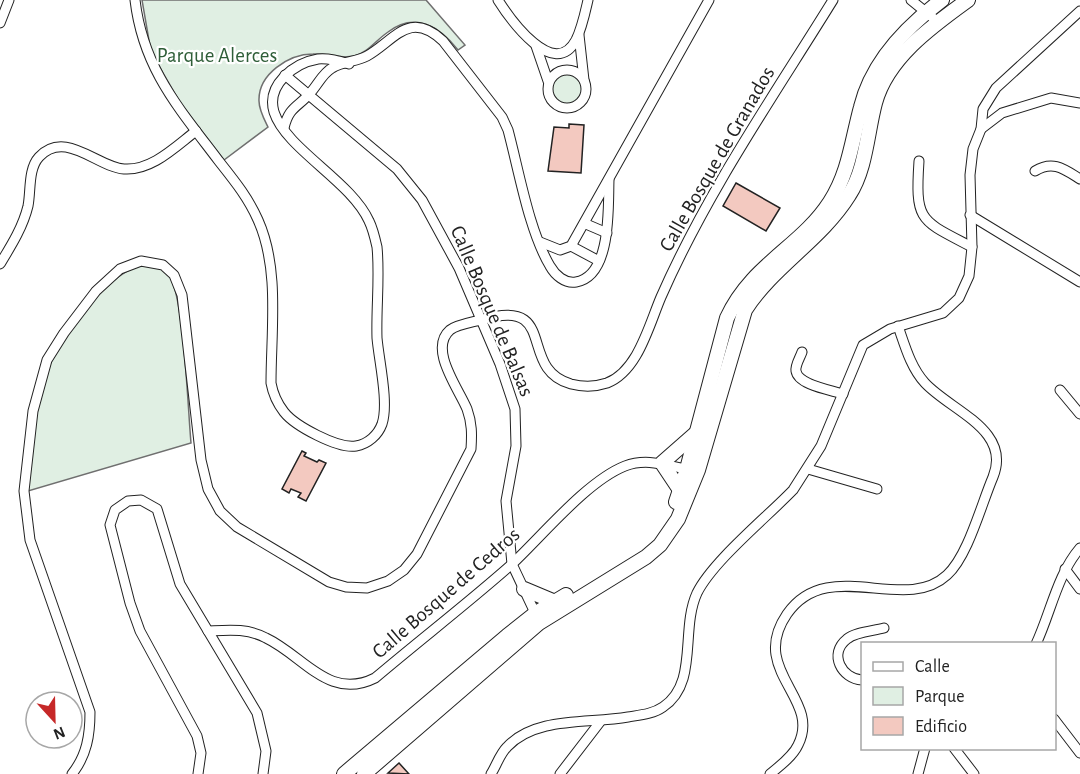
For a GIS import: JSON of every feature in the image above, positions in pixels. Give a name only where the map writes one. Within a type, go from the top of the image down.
[{"type":"street","points":[[0,23],[9,0]]},
{"type":"street","points":[[135,0],[139,29],[147,55],[178,107],[240,186],[258,221],[266,246],[271,275],[271,383],[275,399],[293,421],[335,443],[354,447],[366,443],[376,434],[384,416],[377,337],[375,238],[369,219],[358,202],[284,128],[273,104],[277,85],[285,75],[303,63],[320,59],[349,64]]},
{"type":"street","points":[[498,0],[536,46],[546,52],[559,53],[573,44],[579,34],[588,0]]},
{"type":"street","points":[[539,241],[549,248],[560,250],[571,246],[586,224],[709,0]]},
{"type":"street","name":"Calle Bosque de Granados","points":[[72,774],[84,755],[90,733],[90,712],[30,540],[24,491],[33,411],[47,360],[74,318],[96,291],[120,270],[134,262],[156,262],[174,275],[182,295],[201,460],[208,489],[220,511],[237,527],[329,582],[346,587],[367,588],[388,581],[404,570],[417,554],[471,449],[473,430],[467,410],[443,358],[442,348],[452,329],[504,314],[523,318],[533,330],[548,372],[564,382],[581,386],[599,385],[612,380],[625,370],[635,356],[693,228],[833,0]]},
{"type":"street","points":[[911,0],[938,22]]},
{"type":"street","points":[[364,774],[555,602],[652,542],[670,517],[680,490],[692,470],[697,432],[724,328],[735,300],[748,282],[829,204],[847,167],[861,104],[873,71],[894,44],[926,12],[942,0]]},
{"type":"street","points":[[344,774],[538,618],[646,556],[660,545],[678,519],[745,310],[758,290],[818,234],[839,211],[851,193],[860,171],[875,101],[885,79],[902,55],[938,22],[968,0]]},
{"type":"street","points":[[491,774],[506,747],[526,732],[546,725],[600,722],[645,714],[662,708],[673,698],[681,687],[686,668],[689,614],[698,592],[711,571],[793,490],[808,468],[863,345],[882,332],[943,313],[959,298],[969,276],[972,247],[970,215],[973,149],[981,129],[983,109],[996,88],[1080,11]]},
{"type":"street","points":[[284,128],[293,107],[309,95],[329,70],[340,64],[349,64],[368,56],[390,37],[403,30],[417,28],[438,36],[502,117],[508,130],[539,241],[551,268],[562,280],[575,283],[589,277],[599,261],[607,233],[609,180]]},
{"type":"street","points":[[536,46],[548,81],[549,98],[563,108],[579,104],[585,97],[579,34]]},
{"type":"street","points":[[559,53],[561,70]]},
{"type":"street","points":[[548,81],[561,70],[570,70],[584,80]]},
{"type":"street","name":"Calle Bosque de Balsas","points":[[285,75],[397,169],[422,200],[459,268],[500,364],[515,410],[517,428],[507,501],[512,564],[538,618]]},
{"type":"street","points":[[981,129],[1002,113],[1051,98],[1080,103]]},
{"type":"street","points":[[0,264],[21,226],[28,205],[32,173],[39,157],[55,148],[73,147],[109,166],[125,170],[142,167],[159,159],[196,131]]},
{"type":"street","points":[[919,161],[917,196],[924,219],[972,247]]},
{"type":"street","points":[[1035,171],[1044,165],[1052,165],[1080,179]]},
{"type":"street","points":[[970,215],[1080,282]]},
{"type":"street","points":[[586,224],[607,233]]},
{"type":"street","points":[[571,246],[599,261]]},
{"type":"street","points":[[770,774],[798,745],[803,728],[800,709],[778,667],[774,648],[778,630],[789,612],[806,597],[823,589],[846,585],[916,590],[942,579],[956,563],[996,470],[997,452],[990,436],[924,382],[915,368],[898,326]]},
{"type":"street","points":[[802,352],[795,368],[801,379],[843,394]]},
{"type":"street","points":[[1060,390],[1080,414]]},
{"type":"street","points":[[680,490],[662,463],[687,444],[697,432]]},
{"type":"street","name":"Calle Bosque de Cedros","points":[[208,631],[239,629],[257,634],[274,642],[324,679],[347,685],[362,683],[375,678],[512,564],[552,524],[611,474],[634,463],[662,463],[692,470]]},
{"type":"street","points":[[808,468],[877,489]]},
{"type":"street","points":[[198,774],[201,753],[197,736],[144,638],[130,603],[110,525],[112,515],[123,503],[141,500],[157,509],[180,584],[257,713],[266,751],[263,774]]},
{"type":"street","points":[[1037,642],[1049,617],[1065,569],[1080,548]]},
{"type":"street","points":[[1065,569],[1080,589]]},
{"type":"street","points":[[524,589],[555,602]]},
{"type":"street","points":[[861,680],[850,677],[842,669],[838,658],[840,648],[851,636],[884,628]]},
{"type":"street","points":[[561,774],[600,722]]},
{"type":"street","points":[[1056,722],[1080,753]]},
{"type":"street","points":[[918,774],[924,750]]},
{"type":"street","points":[[956,750],[974,774]]},
{"type":"green space","name":"Parque Alerces","points":[[142,0],[426,0],[465,45],[458,50],[435,29],[417,22],[398,26],[368,49],[354,56],[313,54],[285,62],[269,74],[260,91],[260,108],[268,127],[224,160],[181,104],[151,52]]},
{"type":"green space","points":[[567,73],[578,78],[583,89],[578,100],[567,105],[556,100],[551,89],[556,78]]},
{"type":"green space","points":[[141,265],[164,271],[170,277],[175,289],[182,330],[191,443],[28,491],[37,408],[52,360],[68,333],[100,294],[119,277]]},
{"type":"building","points":[[569,124],[584,125],[581,173],[548,171],[554,127],[569,128]]},
{"type":"building","points":[[736,183],[780,208],[766,231],[723,206]]},
{"type":"building","points":[[302,451],[306,453],[304,456],[326,463],[306,501],[298,497],[301,493],[291,489],[289,493],[282,489]]},
{"type":"building","points":[[399,763],[409,774],[388,773]]}]
